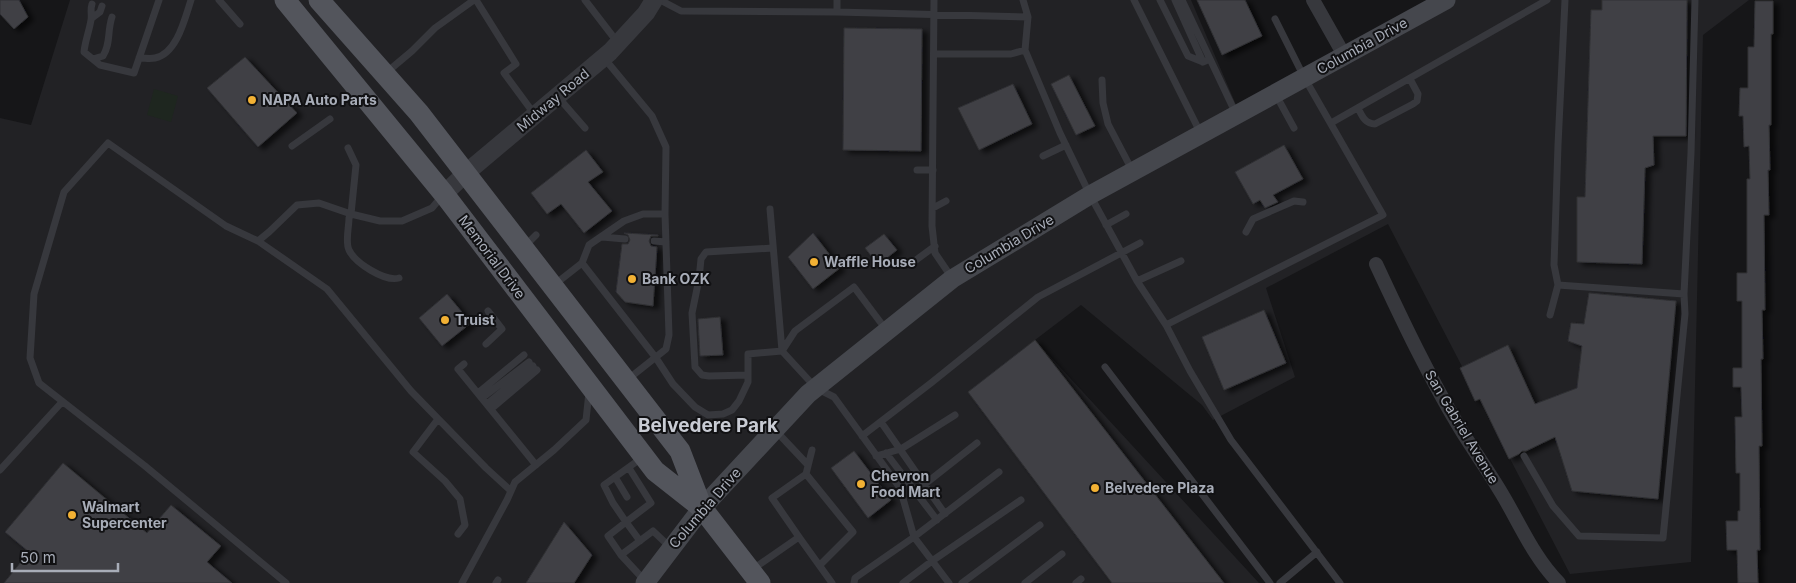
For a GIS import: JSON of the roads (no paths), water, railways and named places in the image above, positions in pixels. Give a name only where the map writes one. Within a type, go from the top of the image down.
[{"type":"main road","name":"Memorial Drive","points":[[285,0],[444,194],[590,385],[636,462],[655,471],[702,508]]},
{"type":"main road","name":"Memorial Drive","points":[[319,0],[419,114],[466,173],[530,241],[553,286],[680,451],[702,508],[753,578]]},
{"type":"main road","name":"Columbia Drive","points":[[646,583],[670,548],[702,508],[816,388],[952,279],[1090,195],[1446,0]]},
{"type":"street","name":"Midway Road","points":[[444,194],[466,173],[604,58],[646,13],[654,0]]},
{"type":"street","points":[[1313,0],[1344,55]]},
{"type":"street","name":"San Gabriel Avenue","points":[[1376,264],[1408,333],[1460,429],[1502,494],[1538,558],[1550,574],[1560,583]]},
{"type":"lane","points":[[92,4],[90,10],[92,18],[84,52],[100,65],[134,73],[159,0]]},
{"type":"lane","points":[[140,58],[160,56],[177,41],[191,0]]},
{"type":"lane","points":[[219,0],[240,24]]},
{"type":"lane","points":[[384,74],[434,28],[475,0],[516,64],[504,73],[535,115]]},
{"type":"lane","points":[[585,0],[618,43]]},
{"type":"lane","points":[[660,0],[681,11],[836,12],[1028,18]]},
{"type":"lane","points":[[836,12],[837,0]]},
{"type":"lane","points":[[934,0],[933,208],[935,246],[936,254],[952,279]]},
{"type":"lane","points":[[1023,0],[1028,18],[1025,50],[1066,145],[1106,225],[1137,282],[1166,325],[1190,371],[1231,440],[1340,583]]},
{"type":"lane","points":[[1134,0],[1201,134]]},
{"type":"lane","points":[[1160,0],[1188,56],[1207,61]]},
{"type":"lane","points":[[1175,0],[1236,115]]},
{"type":"lane","points":[[1182,0],[1207,61]]},
{"type":"lane","points":[[1331,123],[1547,0]]},
{"type":"lane","points":[[1550,315],[1558,285],[1554,265],[1565,0]]},
{"type":"lane","points":[[1524,456],[1553,506],[1579,536],[1663,538],[1685,314],[1684,294],[1696,0]]},
{"type":"lane","points":[[92,18],[100,12],[102,6]]},
{"type":"lane","points":[[93,59],[103,56],[108,48],[112,17]]},
{"type":"lane","points":[[1166,325],[1383,215],[1304,78],[1274,19]]},
{"type":"lane","points":[[934,54],[1011,54],[1025,50]]},
{"type":"lane","points":[[604,58],[652,116],[666,147],[665,214],[669,335],[666,349],[627,380]]},
{"type":"lane","points":[[1358,108],[1365,121],[1375,124],[1413,104],[1417,101],[1418,94],[1410,79]]},
{"type":"lane","points":[[1102,80],[1103,103],[1108,124],[1133,172]]},
{"type":"lane","points":[[1275,93],[1294,128]]},
{"type":"lane","points":[[557,96],[585,128]]},
{"type":"lane","points":[[292,146],[330,119]]},
{"type":"lane","points":[[286,583],[145,466],[39,384],[30,358],[34,294],[64,192],[108,143],[226,226],[258,241],[327,289],[411,390],[486,468],[511,491]]},
{"type":"lane","points":[[1042,156],[1066,145]]},
{"type":"lane","points":[[348,148],[356,166],[349,218],[348,248],[354,257],[368,269],[393,280],[399,278]]},
{"type":"lane","points":[[917,170],[933,170]]},
{"type":"lane","points":[[258,241],[297,205],[319,203],[380,221],[402,221],[432,208],[444,194]]},
{"type":"lane","points":[[933,208],[946,201]]},
{"type":"lane","points":[[1246,232],[1253,219],[1294,201],[1303,202]]},
{"type":"lane","points":[[770,209],[782,351],[816,388],[834,397],[900,488],[914,537],[949,583]]},
{"type":"lane","points":[[553,286],[582,263],[589,245],[624,221],[643,214],[665,214]]},
{"type":"lane","points":[[1106,225],[1126,214]]},
{"type":"lane","points":[[602,237],[625,238]]},
{"type":"lane","points":[[654,241],[666,242]]},
{"type":"lane","points":[[862,436],[1038,296],[1140,243]]},
{"type":"lane","points":[[912,263],[935,246]]},
{"type":"lane","points":[[748,375],[702,375],[695,367],[692,313],[701,259],[706,252],[773,248]]},
{"type":"lane","points":[[1137,282],[1181,261]]},
{"type":"lane","points":[[582,263],[656,358],[673,384],[695,408],[708,415],[723,414],[732,410],[740,401],[748,382],[748,354],[782,351]]},
{"type":"lane","points":[[1558,285],[1684,294]]},
{"type":"lane","points":[[782,351],[795,331],[854,287],[887,330]]},
{"type":"lane","points":[[486,344],[502,329],[488,311]]},
{"type":"lane","points":[[484,401],[524,356]]},
{"type":"lane","points":[[464,364],[458,368],[536,466]]},
{"type":"lane","points":[[484,401],[533,366],[484,401]]},
{"type":"lane","points":[[1105,367],[1270,583]]},
{"type":"lane","points":[[462,583],[515,482],[536,466],[586,420],[590,385]]},
{"type":"lane","points":[[0,470],[62,402]]},
{"type":"lane","points":[[876,456],[901,449],[955,415]]},
{"type":"lane","points":[[438,419],[413,452],[445,481],[460,499],[465,525],[458,534]]},
{"type":"lane","points":[[881,422],[945,514]]},
{"type":"lane","points":[[775,430],[808,465]]},
{"type":"lane","points":[[925,484],[977,442]]},
{"type":"lane","points":[[812,450],[806,474],[772,498],[832,583]]},
{"type":"lane","points":[[886,453],[937,520]]},
{"type":"lane","points":[[640,541],[626,522],[612,503],[604,485],[636,462],[651,503],[636,512],[626,522],[608,536],[621,555],[646,583]]},
{"type":"lane","points":[[854,583],[855,578],[914,537],[999,472]]},
{"type":"lane","points":[[806,474],[853,532],[820,565]]},
{"type":"lane","points":[[615,477],[627,497]]},
{"type":"lane","points":[[903,583],[1021,500]]},
{"type":"lane","points":[[962,583],[1040,525]]},
{"type":"lane","points":[[621,555],[653,531],[670,548]]},
{"type":"lane","points":[[753,578],[799,537]]},
{"type":"lane","points":[[1280,583],[1317,552]]},
{"type":"lane","points":[[1025,583],[1062,554]]},
{"type":"place","name":"NAPA Auto Parts","points":[[252,100]]},
{"type":"place","name":"Waffle House","points":[[814,262]]},
{"type":"place","name":"Bank OZK","points":[[632,279]]},
{"type":"place","name":"Truist","points":[[445,320]]},
{"type":"place","name":"Chevron Food Mart","points":[[861,484]]},
{"type":"place","name":"Belvedere Plaza","points":[[1095,488]]},
{"type":"place","name":"Walmart Supercenter","points":[[72,515]]},
{"type":"district","name":"Belvedere Park","points":[[708,425]]}]
